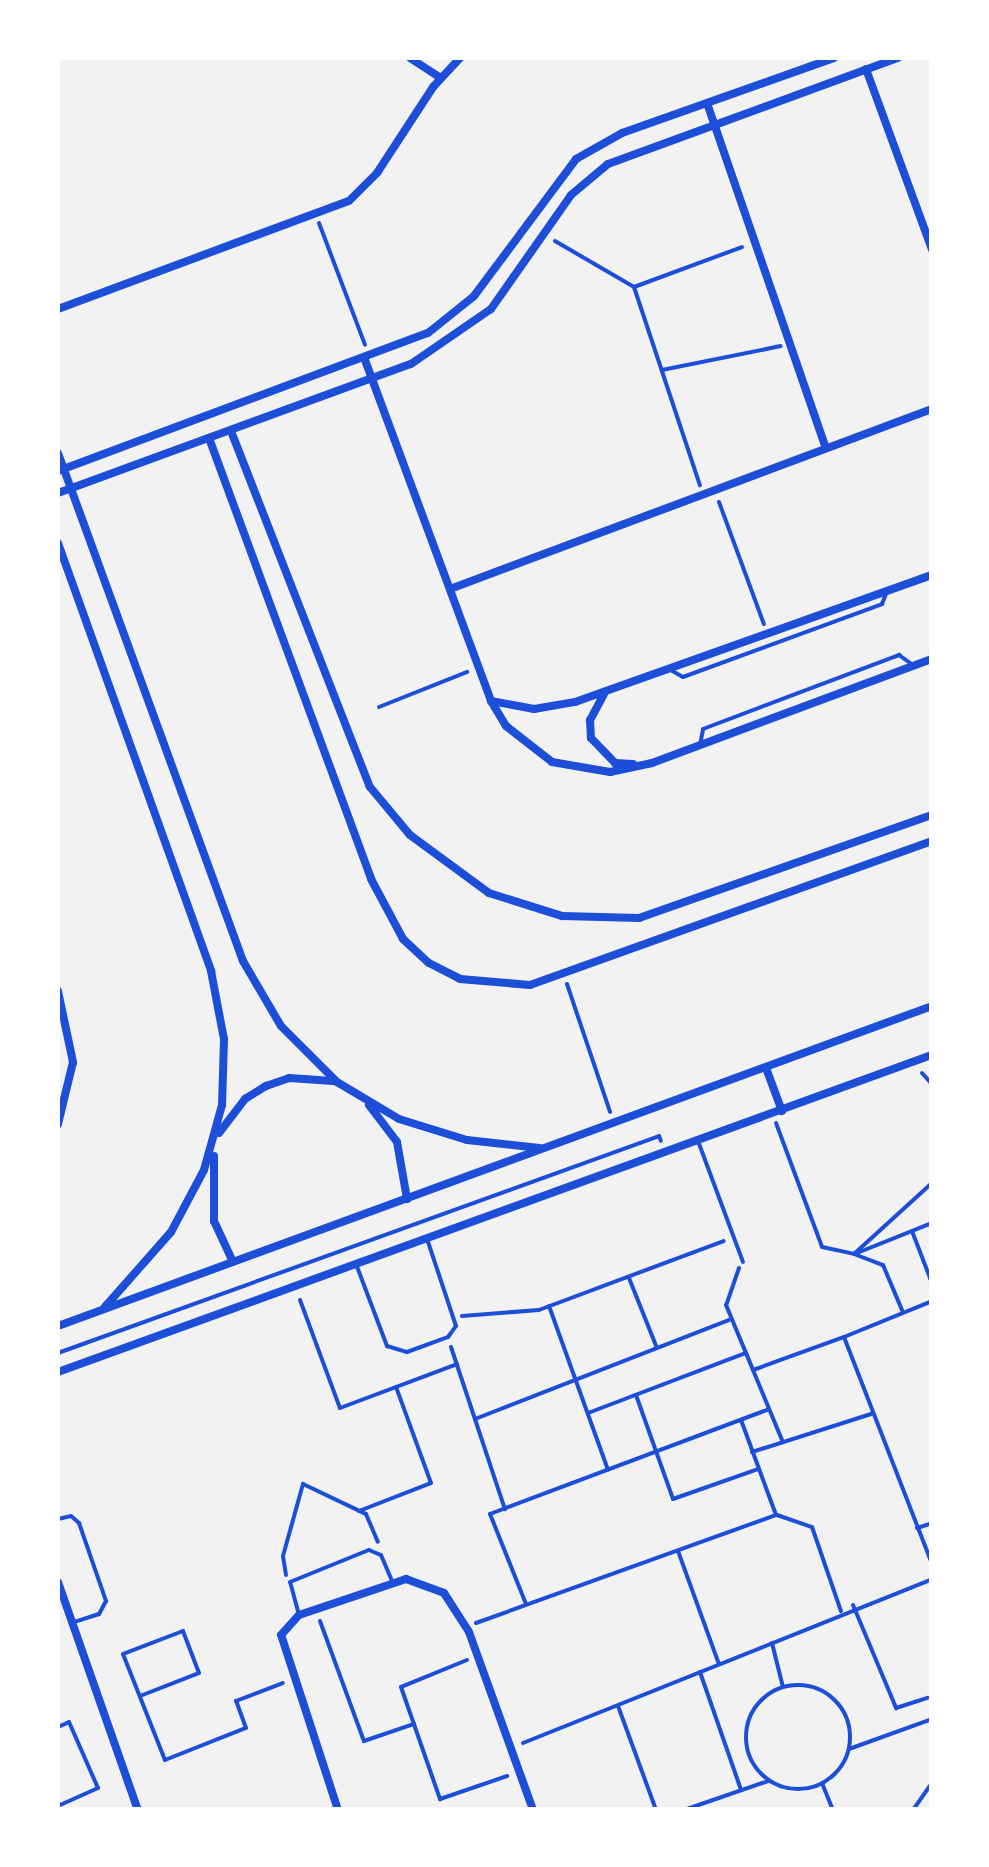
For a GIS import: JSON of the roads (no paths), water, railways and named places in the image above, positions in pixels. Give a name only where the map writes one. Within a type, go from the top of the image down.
[{"type":"street","points":[[410,58],[441,78]]},
{"type":"street","points":[[449,70],[451,58]]},
{"type":"street","points":[[58,309],[316,216],[364,189],[441,78],[460,58]]},
{"type":"street","points":[[60,470],[368,360],[428,333],[474,296],[576,159],[622,134],[834,58]]},
{"type":"street","points":[[58,494],[372,378],[467,331],[511,285],[572,195],[608,164],[898,58]]},
{"type":"street","points":[[866,69],[932,249]]},
{"type":"street","points":[[707,103],[826,448]]},
{"type":"street","points":[[368,360],[491,701],[517,736],[552,762],[610,772],[652,763],[932,659]]},
{"type":"street","points":[[450,589],[932,409]]},
{"type":"street","points":[[231,430],[351,752],[388,812],[456,874],[489,893],[562,916],[639,918],[932,816]]},
{"type":"street","points":[[208,438],[371,878],[403,939],[460,979],[530,985],[564,975],[932,840]]},
{"type":"street","points":[[58,453],[60,470],[244,961],[281,1026],[337,1082],[367,1102],[433,1132],[544,1149]]},
{"type":"street","points":[[58,542],[216,989],[225,1056],[210,1198],[233,1262]]},
{"type":"street","points":[[491,701],[553,708],[932,575]]},
{"type":"street","points":[[607,691],[590,720],[601,753],[615,763],[652,763]]},
{"type":"street","points":[[846,847],[855,868]]},
{"type":"street","points":[[58,991],[74,1062],[58,1124]]},
{"type":"street","points":[[58,1326],[932,1006]]},
{"type":"street","points":[[58,1372],[932,1055]]},
{"type":"street","points":[[766,1068],[777,1113]]},
{"type":"street","points":[[101,1310],[171,1232],[216,1138],[245,1099],[289,1078],[337,1082]]},
{"type":"street","points":[[367,1102],[398,1142],[407,1199]]},
{"type":"street","points":[[338,1810],[292,1679],[281,1635],[299,1615],[392,1580],[433,1585],[466,1626],[514,1747],[533,1810]]},
{"type":"street","points":[[58,1582],[138,1810]]},
{"type":"lane","points":[[669,669],[677,677],[701,670],[882,604],[886,591]]},
{"type":"lane","points":[[700,745],[702,728],[899,655],[914,666]]},
{"type":"lane","points":[[698,1141],[742,1262]]},
{"type":"lane","points":[[356,1264],[391,1350],[402,1353],[448,1337],[455,1316],[427,1239]]},
{"type":"lane","points":[[58,1519],[71,1516],[79,1523],[106,1602],[99,1614],[72,1623]]},
{"type":"lane","points":[[299,1615],[288,1584],[376,1550],[392,1580]]}]
